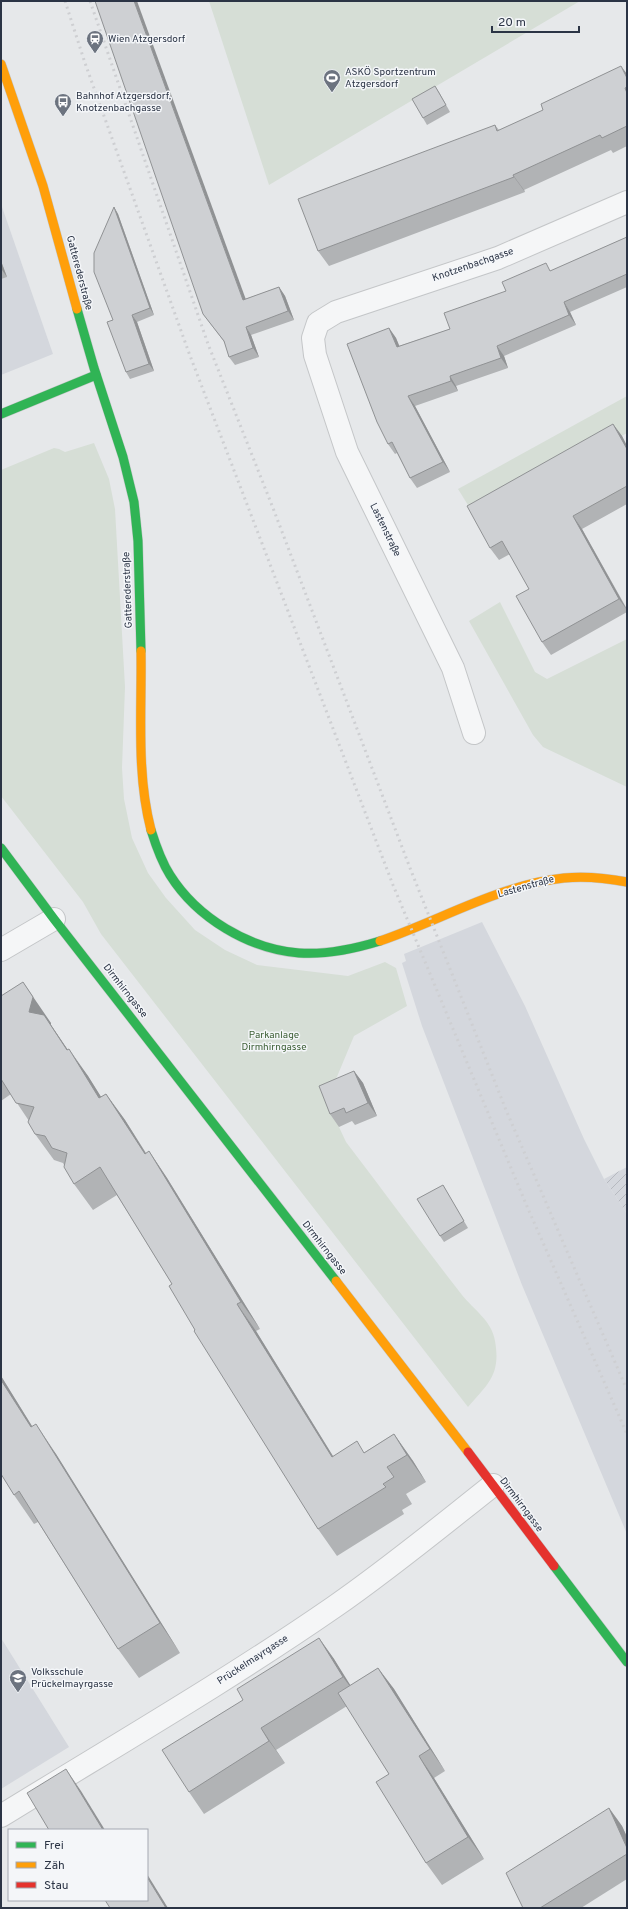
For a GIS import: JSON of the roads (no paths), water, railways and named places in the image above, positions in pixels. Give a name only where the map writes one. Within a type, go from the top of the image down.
[{"type":"street","name":"Gatterederstraße","points":[[1,64],[25,128],[66,264],[96,375],[126,465],[137,527],[142,649],[142,775],[146,807],[152,834],[162,862],[177,884],[195,905],[216,923],[256,944],[277,950],[316,954],[349,951],[397,935],[475,903]]},
{"type":"street","name":"Knotzenbachgasse","points":[[318,323],[336,312],[357,304],[498,258],[627,202]]},
{"type":"street","name":"Lastenstraße","points":[[318,323],[313,338],[315,355],[347,452],[453,668],[474,733]]},
{"type":"street","points":[[1,414],[96,375]]},
{"type":"street","name":"Dirmhirngasse","points":[[1,848],[54,919],[493,1485],[627,1662]]},
{"type":"street","name":"Lastenstraße","points":[[475,903],[528,885],[552,879],[594,877],[627,882]]},
{"type":"street","points":[[1,950],[54,919]]},
{"type":"street","name":"Prückelmayrgasse","points":[[1,1816],[215,1685],[335,1606],[493,1485]]},
{"type":"railway","points":[[65,1],[85,63],[189,353],[393,885],[526,1204],[627,1434]]},
{"type":"railway","points":[[90,1],[208,344],[273,508],[410,868],[506,1110],[627,1390]]},
{"type":"place","name":"Wien Atzgersdorf","points":[[95,54]]},
{"type":"place","name":"ASKÖ Sportzentrum Atzgersdorf","points":[[332,93]]},
{"type":"place","name":"Bahnhof Atzgersdorf, Knotzenbachgasse","points":[[63,117]]},
{"type":"place","name":"Volksschule Prückelmayrgasse","points":[[18,1693]]},
{"type":"park label","name":"Parkanlage Dirmhirngasse","points":[[274,1040]]}]
